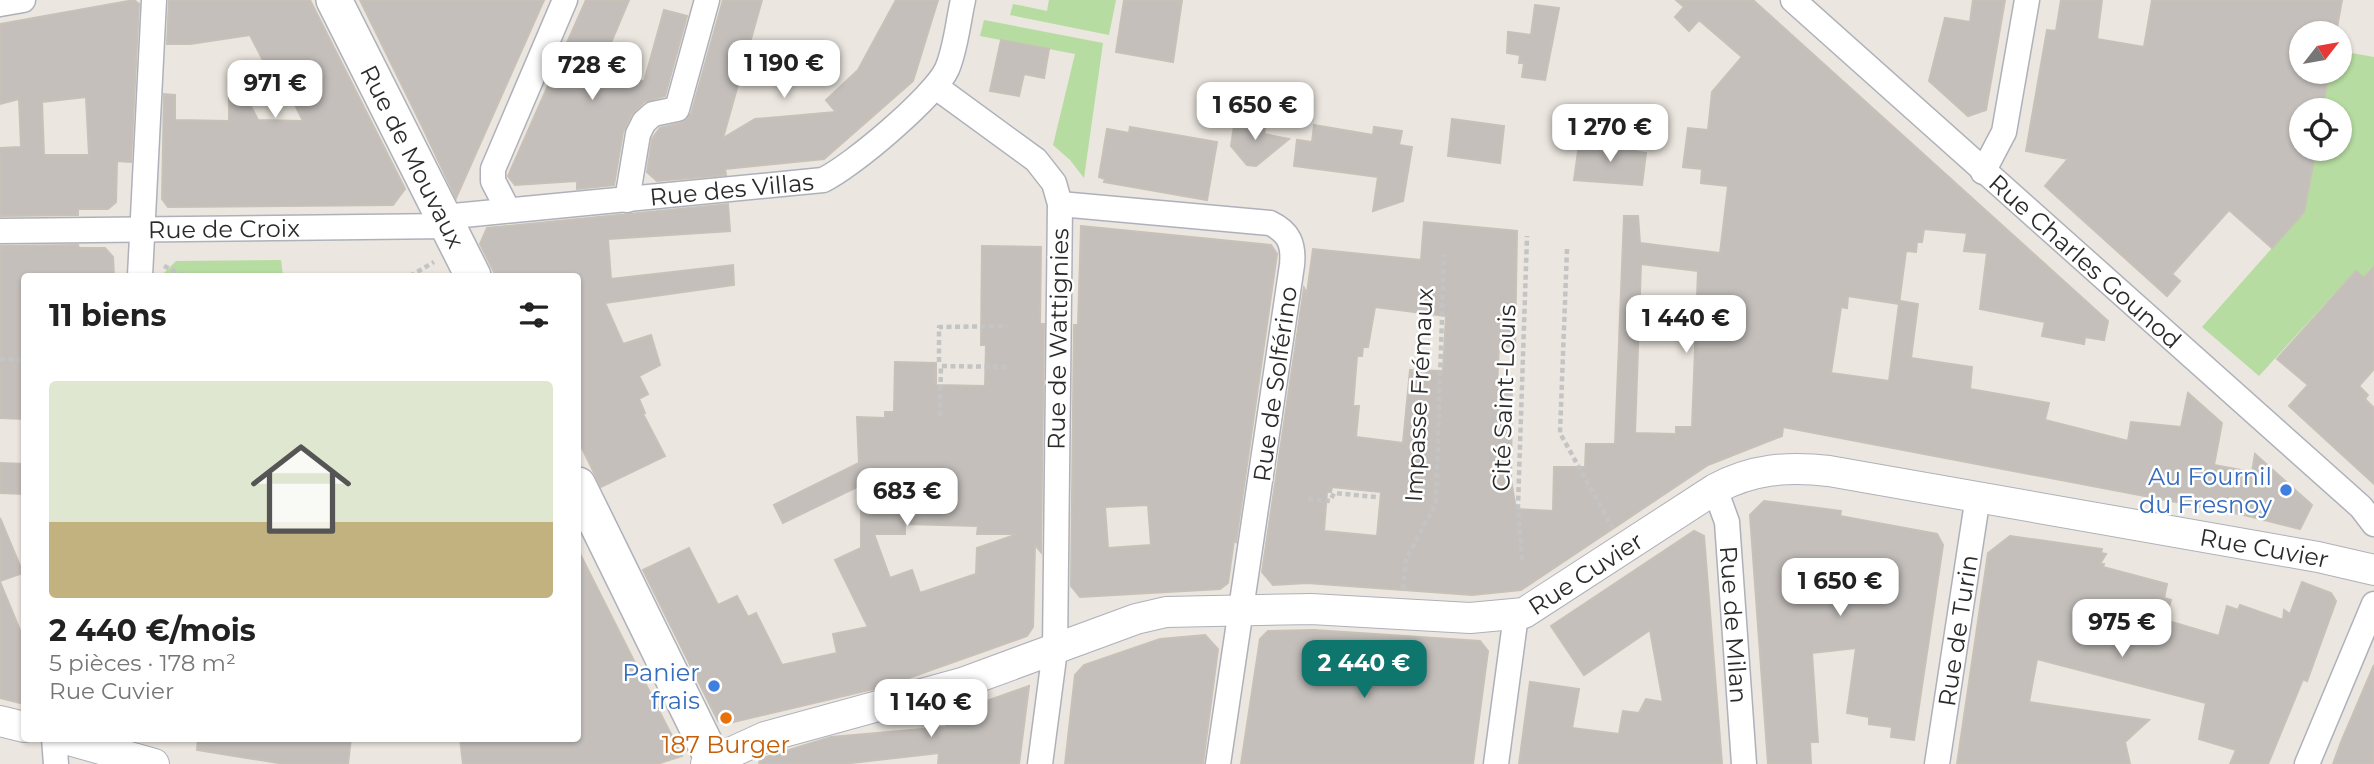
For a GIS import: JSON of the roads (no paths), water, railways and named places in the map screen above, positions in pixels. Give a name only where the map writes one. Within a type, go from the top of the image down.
[{"type":"main road","name":"Rue de Mouvaux","points":[[334,0],[472,273]]},
{"type":"main road","points":[[581,491],[712,763]]},
{"type":"street","points":[[0,4],[23,0]]},
{"type":"street","points":[[139,273],[154,0]]},
{"type":"street","points":[[508,210],[493,181],[493,169],[565,0]]},
{"type":"street","points":[[626,200],[638,134],[653,114],[677,109],[707,0]]},
{"type":"street","name":"Rue des Villas","points":[[446,221],[508,210],[823,180],[846,167],[936,87],[952,55],[963,0]]},
{"type":"street","name":"Rue Charles Gounod","points":[[1793,0],[2361,507],[2374,524]]},
{"type":"street","points":[[1983,172],[2004,132],[2027,0]]},
{"type":"street","name":"Rue de Wattignies","points":[[936,87],[1036,160],[1054,183],[1060,204],[1055,650],[1040,764]]},
{"type":"street","name":"Rue de Solférino","points":[[1060,204],[1255,220],[1270,223],[1288,236],[1292,245],[1292,265],[1218,764]]},
{"type":"street","name":"Rue de Croix","points":[[0,231],[446,221]]},
{"type":"street","name":"Rue Cuvier","points":[[712,763],[765,737],[962,683],[1151,615],[1193,610],[1311,609],[1481,618],[1516,615],[1531,610],[1715,489],[1749,474],[1810,469],[2318,556],[2374,570]]},
{"type":"street","name":"Rue de Milan","points":[[1715,489],[1727,522],[1744,764]]},
{"type":"street","name":"Rue de Turin","points":[[1937,764],[1978,496]]},
{"type":"street","points":[[2307,764],[2374,604]]},
{"type":"street","points":[[1496,764],[1516,615]]},
{"type":"street","points":[[0,721],[21,726]]},
{"type":"street","points":[[54,742],[56,764]]},
{"type":"street","points":[[80,742],[126,752]]},
{"type":"place","name":"Au Fournil du Fresnoy","points":[[2286,490]]},
{"type":"place","name":"Panier frais","points":[[714,686]]},
{"type":"place","name":"187 Burger","points":[[726,718]]}]
